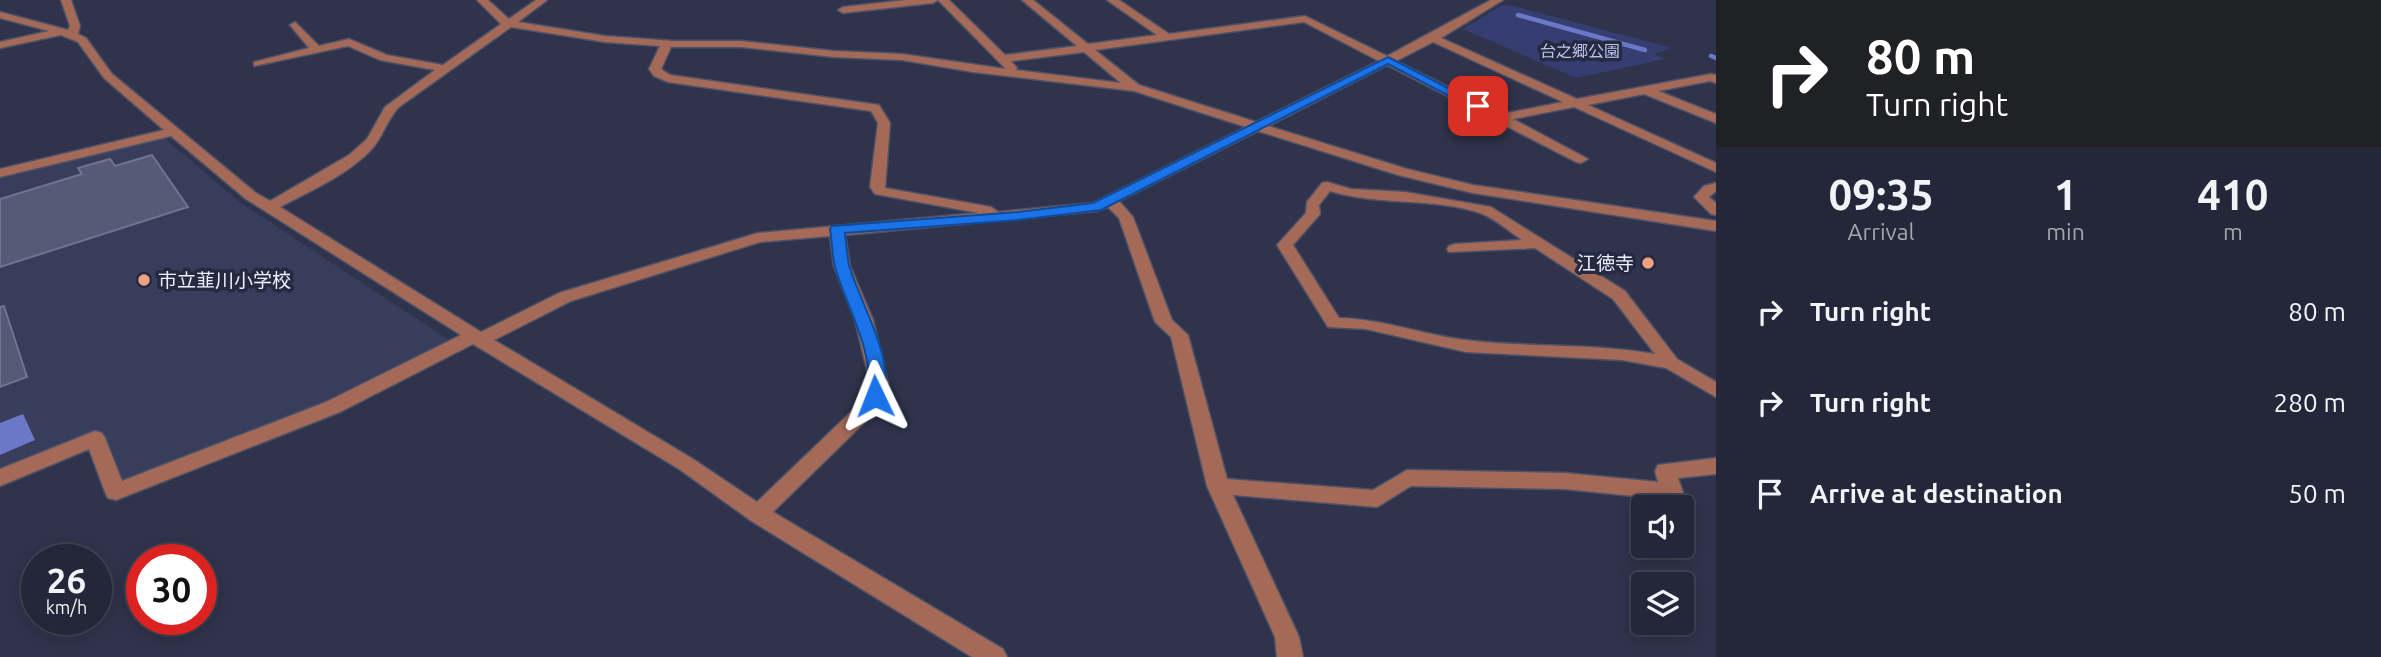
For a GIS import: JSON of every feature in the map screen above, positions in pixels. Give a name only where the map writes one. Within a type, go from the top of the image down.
[{"type":"street","points":[[0,45],[67,33],[75,26],[66,0]]},
{"type":"street","points":[[482,0],[489,8],[502,15],[506,23]]},
{"type":"street","points":[[270,207],[349,161],[372,142],[378,124],[387,111],[443,68],[542,0]]},
{"type":"street","points":[[843,10],[933,0]]},
{"type":"street","points":[[943,0],[1015,74]]},
{"type":"street","points":[[1027,0],[1135,88]]},
{"type":"street","points":[[1112,0],[1169,39]]},
{"type":"street","points":[[0,478],[94,438],[116,492],[333,407],[550,304],[592,288],[758,238],[1096,207],[1433,38],[1499,0]]},
{"type":"street","points":[[0,15],[67,33],[82,40],[108,76],[251,196],[477,338],[686,464],[758,514],[985,655],[1011,657]]},
{"type":"street","points":[[1003,60],[1305,19],[1581,159]]},
{"type":"street","points":[[506,23],[605,39],[667,44],[741,44],[834,54],[902,57],[1135,88],[1403,172],[1473,188],[1716,226]]},
{"type":"street","points":[[295,25],[316,50]]},
{"type":"street","points":[[1433,38],[1716,168]]},
{"type":"street","points":[[258,64],[349,42],[384,58],[443,68]]},
{"type":"street","points":[[667,44],[655,69],[658,74],[668,78],[875,108],[884,122],[877,187],[880,191],[1018,216]]},
{"type":"street","points":[[1500,118],[1711,77],[1716,79]]},
{"type":"street","points":[[1646,90],[1716,119]]},
{"type":"street","points":[[0,173],[174,131]]},
{"type":"street","points":[[1671,363],[1622,354],[1466,346],[1366,324],[1334,323],[1285,245],[1313,214],[1312,205],[1327,186],[1350,193],[1405,196],[1486,209],[1619,295],[1671,363],[1716,391]]},
{"type":"street","points":[[1716,187],[1709,188],[1701,197],[1716,211]]},
{"type":"street","points":[[1473,188],[1475,208]]},
{"type":"street","points":[[1110,201],[1126,217],[1164,322],[1179,335],[1218,485],[1287,637],[1290,657]]},
{"type":"street","points":[[758,514],[863,412],[875,396],[879,383],[864,320],[842,267],[837,229]]},
{"type":"street","points":[[1455,249],[1538,243]]},
{"type":"street","points":[[1218,485],[1377,499],[1407,478],[1565,481],[1672,492],[1665,471],[1716,466]]},
{"type":"shaded area","points":[[164,138],[241,203],[449,340],[330,403],[126,483],[121,479],[101,430],[0,471],[0,175]]},
{"type":"shaded area","points":[[23,414],[35,440],[0,455],[0,423]]},
{"type":"green space","name":"台之郷公園","points":[[1502,5],[1672,48],[1654,54],[1665,59],[1576,78],[1463,29]]},
{"type":"building","points":[[152,155],[188,207],[0,267],[0,199],[82,174],[78,168],[110,159],[115,166]]},
{"type":"building","points":[[4,306],[27,377],[0,387],[0,307]]},
{"type":"waterway","points":[[1518,15],[1645,50]]},
{"type":"waterway","points":[[1711,56],[1716,58]]},
{"type":"place","name":"江徳寺","points":[[1648,263]]},
{"type":"place","name":"市立韮川小学校","points":[[144,280]]},
{"type":"route","points":[[875,396],[879,383],[864,320],[842,267],[837,229],[1018,216],[1096,207],[1388,60],[1478,106]]}]
